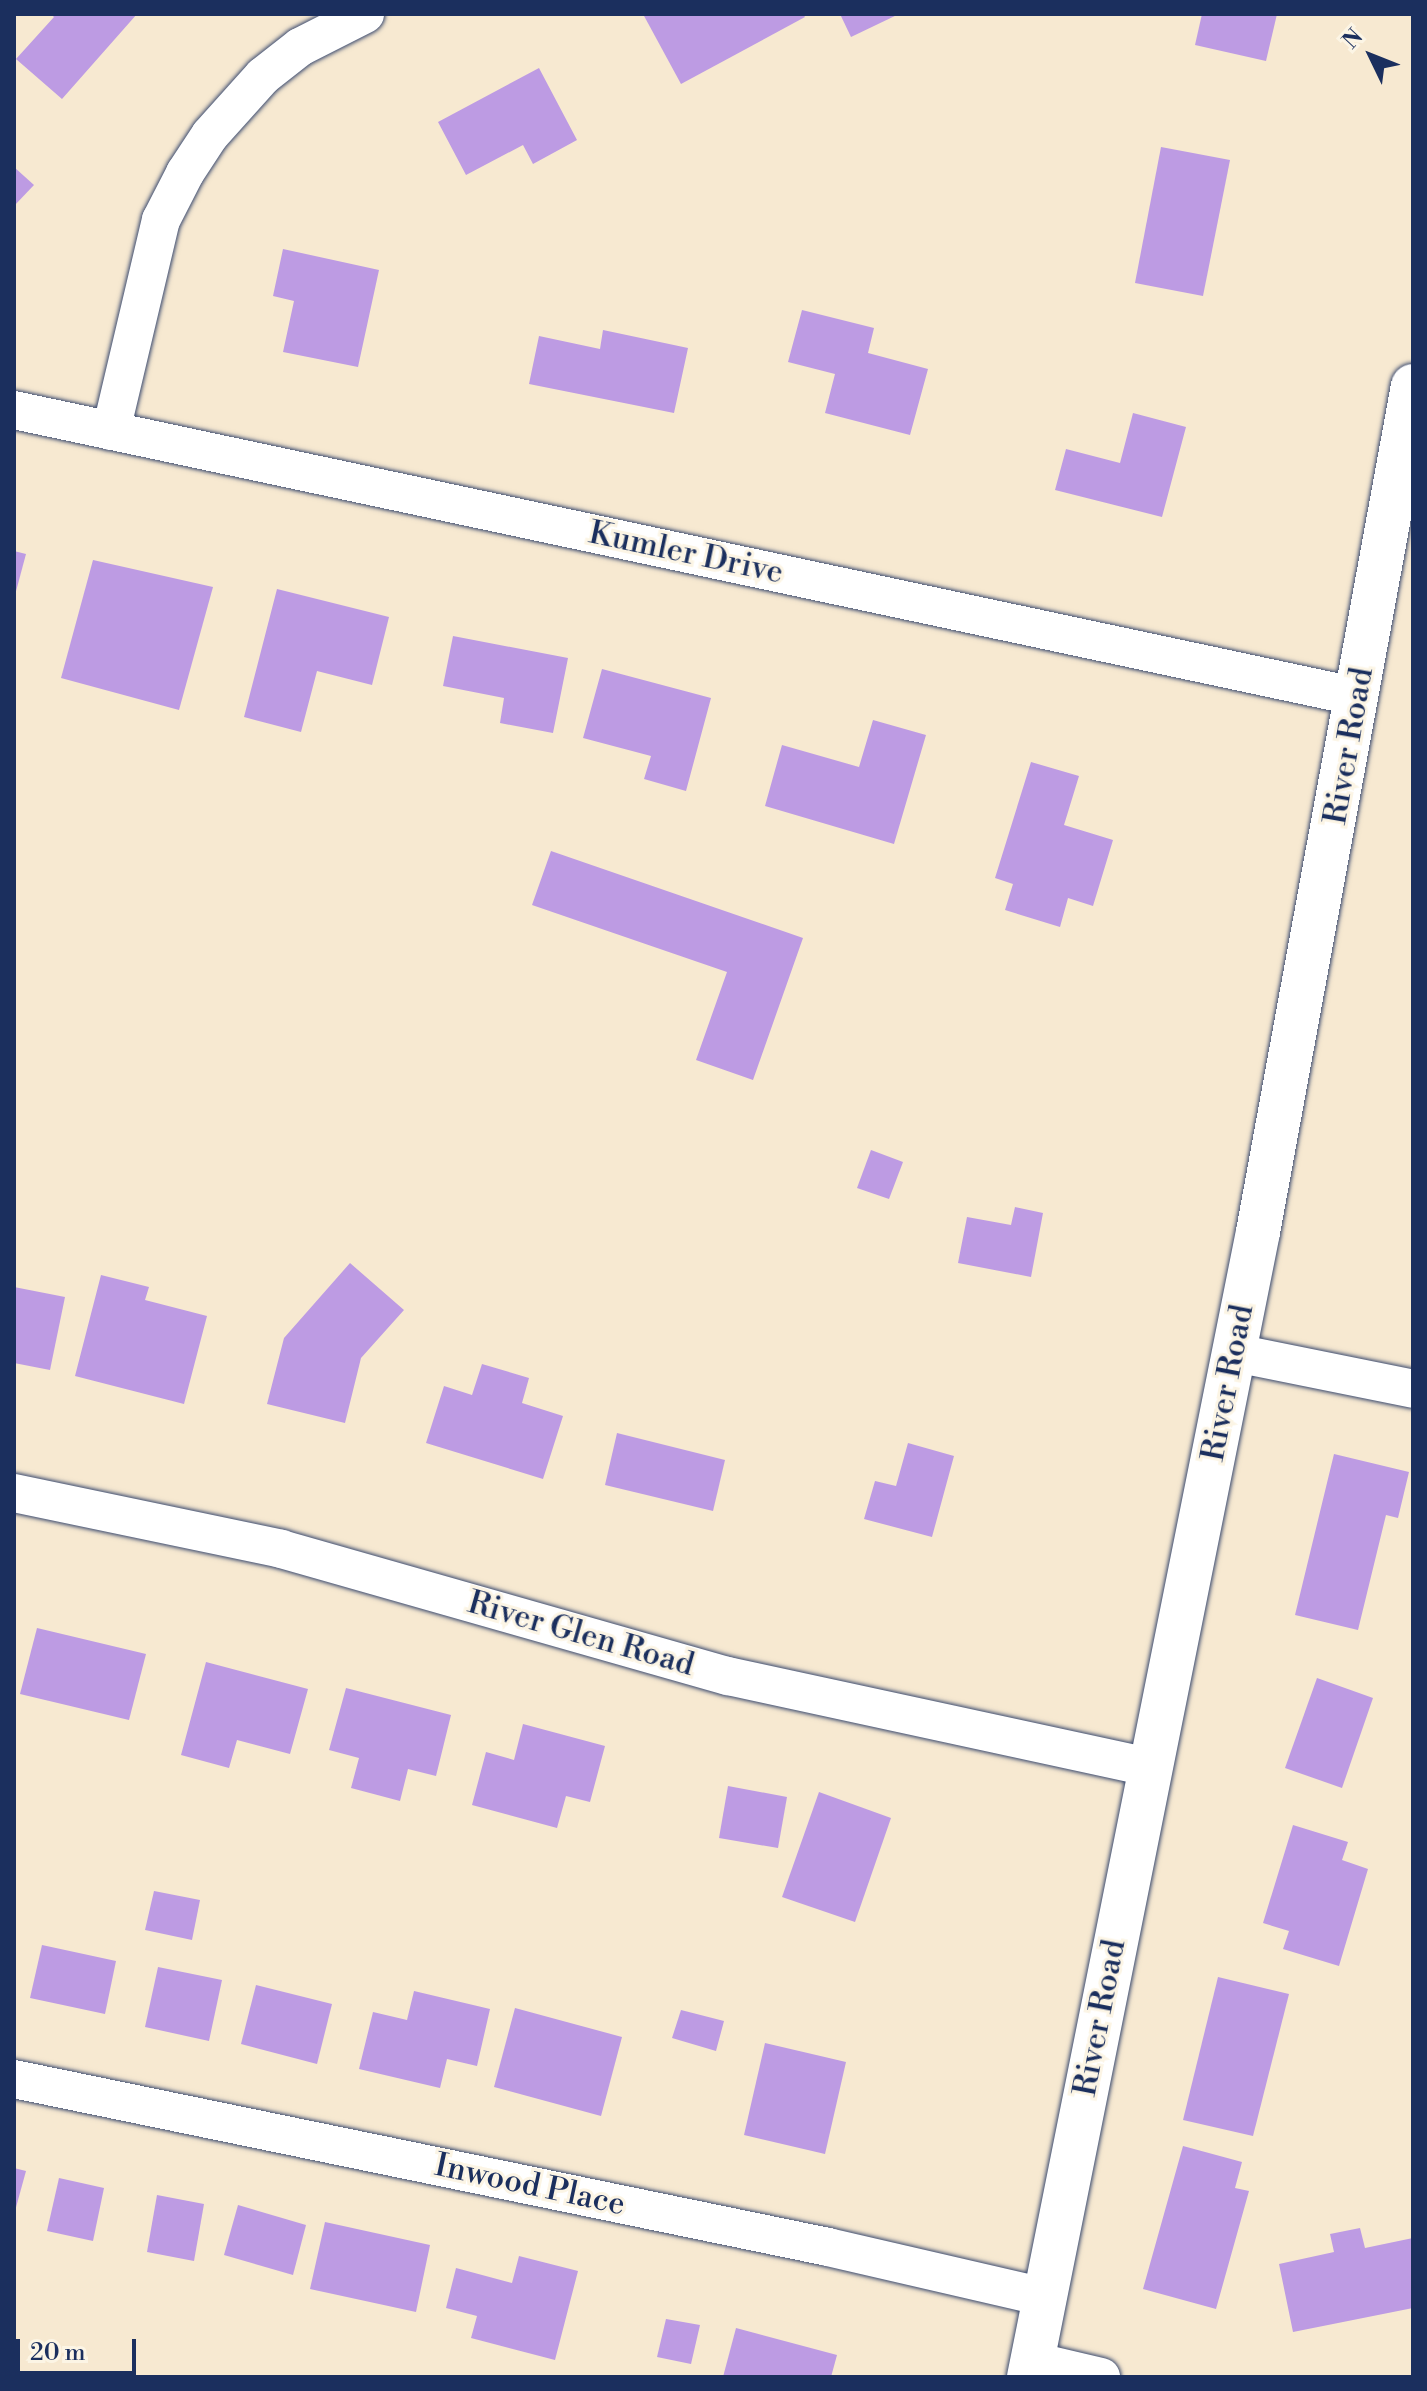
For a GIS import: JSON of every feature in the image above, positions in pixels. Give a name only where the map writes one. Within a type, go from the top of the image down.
[{"type":"street","points":[[111,431],[161,220],[185,173],[210,135],[263,76],[300,47],[365,14]]},
{"type":"street","name":"River Road","points":[[1031,2369],[1235,1353],[1413,386]]},
{"type":"street","name":"Kumler Drive","points":[[14,410],[1358,697]]},
{"type":"street","points":[[1235,1353],[1413,1389]]},
{"type":"street","name":"River Glen Road","points":[[14,1493],[281,1549],[728,1676],[1150,1767]]},
{"type":"street","name":"Inwood Place","points":[[14,2079],[828,2247],[1045,2297]]},
{"type":"street","points":[[1031,2369],[1101,2377]]},
{"type":"building","points":[[51,14],[137,14],[62,99],[16,59],[54,17]]},
{"type":"building","points":[[643,14],[803,14],[805,17],[681,84]]},
{"type":"building","points":[[840,14],[899,14],[851,37]]},
{"type":"building","points":[[1202,14],[1277,14],[1266,61],[1195,45]]},
{"type":"building","points":[[539,68],[577,140],[533,164],[523,145],[466,175],[438,122]]},
{"type":"building","points":[[1161,147],[1230,160],[1203,296],[1135,283]]},
{"type":"building","points":[[14,167],[34,185],[14,206]]},
{"type":"building","points":[[283,249],[379,270],[358,367],[283,352],[294,301],[273,296]]},
{"type":"building","points":[[802,310],[874,328],[868,353],[928,369],[910,435],[825,413],[835,374],[788,362]]},
{"type":"building","points":[[603,330],[688,348],[674,413],[529,384],[539,336],[600,349]]},
{"type":"building","points":[[1133,413],[1186,427],[1162,517],[1055,490],[1066,449],[1120,463]]},
{"type":"building","points":[[14,551],[26,554],[15,595],[14,595]]},
{"type":"building","points":[[93,560],[213,587],[179,710],[61,678]]},
{"type":"building","points":[[277,589],[389,617],[372,685],[317,671],[301,732],[244,717]]},
{"type":"building","points":[[453,636],[568,658],[553,733],[500,723],[504,698],[443,686]]},
{"type":"building","points":[[602,669],[711,698],[686,791],[644,779],[651,756],[583,738]]},
{"type":"building","points":[[873,720],[926,735],[894,844],[765,806],[782,745],[859,767]]},
{"type":"building","points":[[1031,762],[1079,776],[1064,825],[1113,840],[1093,906],[1068,898],[1060,927],[1005,910],[1013,884],[995,878]]},
{"type":"building","points":[[551,851],[803,938],[753,1080],[696,1060],[727,972],[532,905]]},
{"type":"building","points":[[871,1150],[903,1162],[889,1199],[857,1188]]},
{"type":"building","points":[[1015,1207],[1043,1213],[1031,1277],[958,1263],[967,1217],[1011,1225]]},
{"type":"building","points":[[350,1263],[404,1310],[361,1358],[345,1423],[267,1404],[284,1338]]},
{"type":"building","points":[[101,1275],[149,1287],[145,1300],[207,1316],[184,1404],[75,1376]]},
{"type":"building","points":[[14,1287],[65,1297],[50,1370],[14,1363]]},
{"type":"building","points":[[482,1364],[529,1378],[522,1403],[563,1416],[543,1479],[426,1443],[444,1386],[472,1395]]},
{"type":"building","points":[[617,1433],[725,1460],[713,1511],[605,1485]]},
{"type":"building","points":[[908,1443],[954,1456],[932,1537],[864,1519],[875,1481],[896,1486]]},
{"type":"building","points":[[1334,1454],[1409,1472],[1398,1518],[1386,1515],[1358,1630],[1295,1615]]},
{"type":"building","points":[[37,1628],[146,1654],[129,1720],[20,1694]]},
{"type":"building","points":[[206,1662],[308,1689],[290,1754],[237,1740],[229,1768],[181,1755]]},
{"type":"building","points":[[1317,1678],[1373,1698],[1342,1788],[1285,1768]]},
{"type":"building","points":[[346,1688],[451,1715],[436,1776],[408,1769],[400,1801],[351,1788],[359,1758],[329,1750]]},
{"type":"building","points":[[523,1724],[605,1746],[590,1802],[566,1796],[557,1828],[472,1805],[486,1752],[514,1760]]},
{"type":"building","points":[[728,1786],[787,1797],[778,1848],[719,1838]]},
{"type":"building","points":[[819,1792],[891,1818],[855,1922],[782,1897]]},
{"type":"building","points":[[1293,1825],[1348,1842],[1342,1860],[1368,1869],[1339,1966],[1283,1949],[1289,1931],[1263,1923]]},
{"type":"building","points":[[154,1891],[200,1900],[192,1940],[145,1930]]},
{"type":"building","points":[[42,1945],[116,1961],[105,2014],[30,1998]]},
{"type":"building","points":[[158,1967],[222,1980],[209,2041],[145,2027]]},
{"type":"building","points":[[1218,1977],[1289,1994],[1253,2136],[1183,2120]]},
{"type":"building","points":[[256,1985],[332,2004],[317,2064],[241,2044]]},
{"type":"building","points":[[414,1991],[490,2009],[477,2066],[447,2059],[440,2088],[359,2069],[373,2012],[407,2020]]},
{"type":"building","points":[[515,2008],[622,2037],[601,2116],[494,2087]]},
{"type":"building","points":[[681,2010],[724,2021],[716,2051],[672,2038]]},
{"type":"building","points":[[765,2043],[846,2062],[825,2154],[744,2135]]},
{"type":"building","points":[[1183,2146],[1242,2162],[1235,2188],[1249,2191],[1216,2309],[1143,2289]]},
{"type":"building","points":[[14,2168],[26,2171],[15,2211],[14,2211]]},
{"type":"building","points":[[59,2178],[104,2188],[93,2241],[47,2231]]},
{"type":"building","points":[[157,2195],[204,2204],[194,2261],[147,2252]]},
{"type":"building","points":[[238,2205],[306,2225],[293,2275],[224,2255]]},
{"type":"building","points":[[325,2222],[430,2245],[416,2312],[310,2289]]},
{"type":"building","points":[[1360,2228],[1365,2248],[1413,2238],[1413,2308],[1293,2332],[1279,2264],[1334,2252],[1330,2234]]},
{"type":"building","points":[[519,2256],[578,2271],[555,2360],[471,2338],[477,2316],[446,2308],[456,2268],[512,2283]]},
{"type":"building","points":[[666,2319],[700,2325],[691,2364],[657,2357]]},
{"type":"building","points":[[736,2328],[837,2355],[831,2377],[723,2377]]}]
